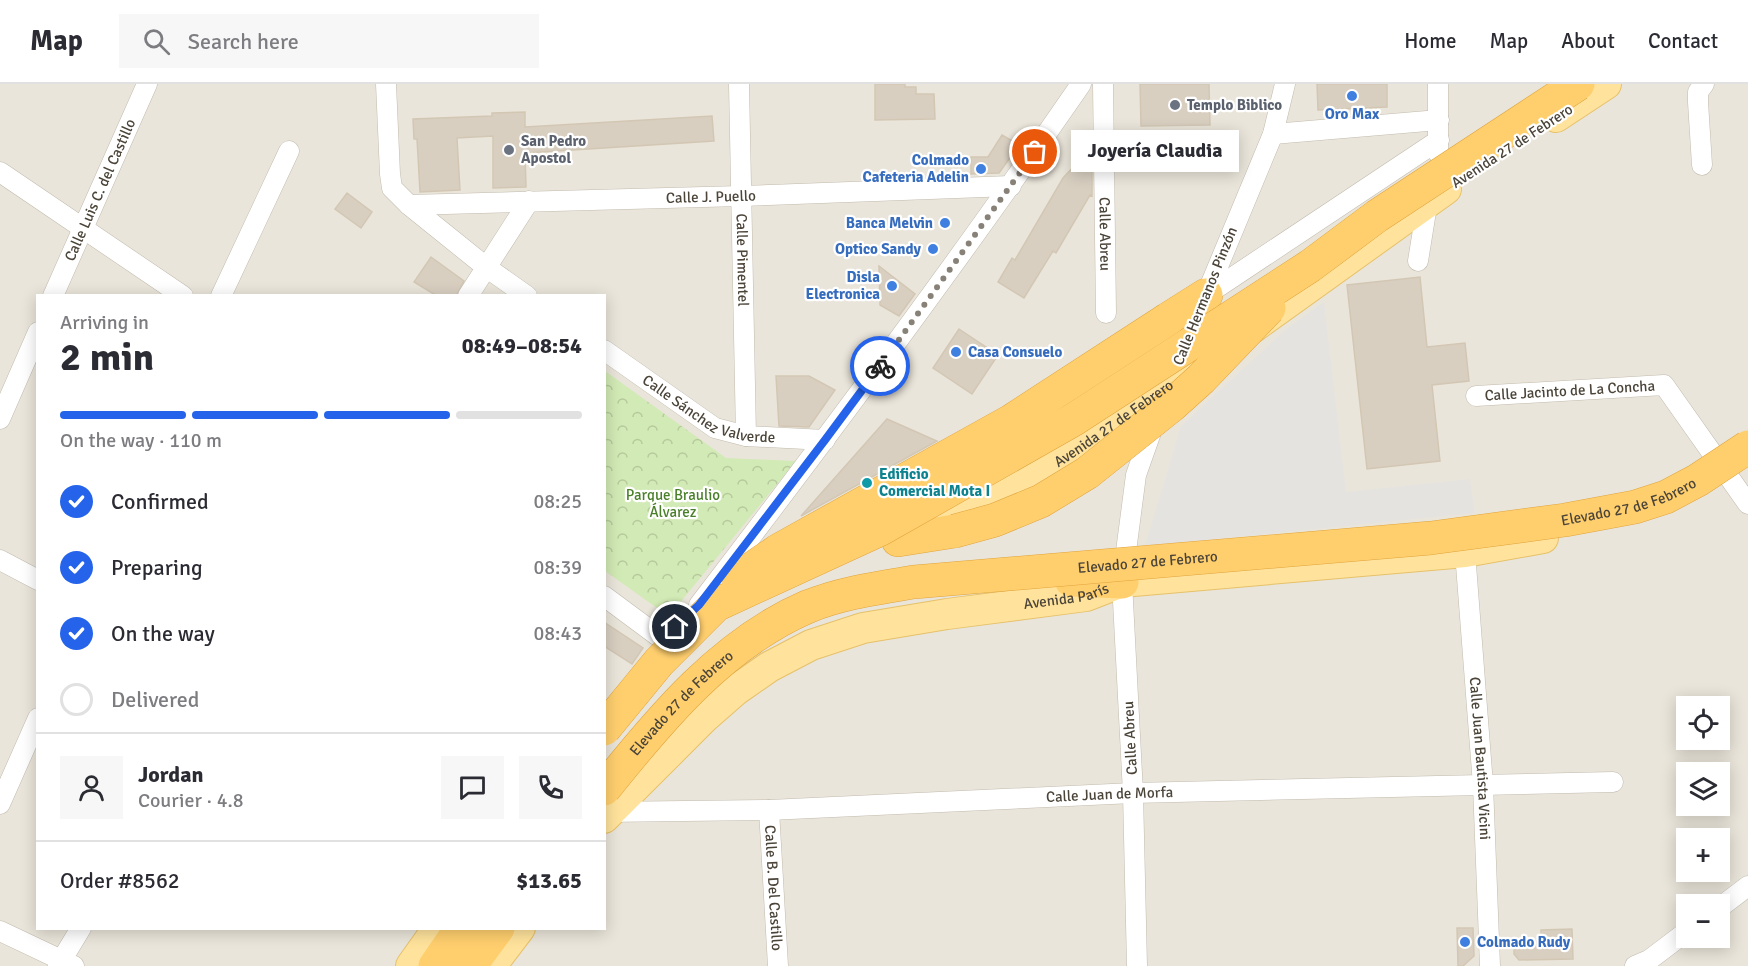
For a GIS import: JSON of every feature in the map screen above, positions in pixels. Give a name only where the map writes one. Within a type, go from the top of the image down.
[{"type":"highway","points":[[707,605],[881,529],[1053,432],[1310,266],[1377,216],[1578,84]]},
{"type":"highway","points":[[898,540],[956,531],[995,520],[1041,501],[1087,473],[1201,379],[1310,266]]},
{"type":"highway","points":[[606,727],[707,605],[737,579],[779,550],[1011,421],[1206,295]]},
{"type":"highway","name":"Elevado 27 de Febrero","points":[[606,805],[630,757],[713,668],[776,622],[809,606],[860,591],[914,582],[1431,538],[1565,520],[1635,507],[1666,497],[1698,480],[1748,447]]},
{"type":"highway","points":[[606,806],[690,703],[721,672],[787,629],[824,613],[923,592],[1082,579],[1122,582]]},
{"type":"highway","points":[[435,966],[460,930]]},
{"type":"highway","points":[[470,966],[497,930]]},
{"type":"main road","name":"Avenida 27 de Febrero","points":[[606,707],[662,639],[751,576],[786,562],[850,546],[898,540],[975,508],[1030,480],[1292,301],[1427,202],[1606,84]]},
{"type":"main road","name":"Avenida París","points":[[606,806],[736,690],[769,667],[811,645],[863,628],[947,614],[1086,596],[1122,582],[1466,552],[1629,523],[1683,502],[1737,466]]},
{"type":"main road","points":[[411,966],[437,930]]},
{"type":"main road","points":[[491,966],[518,930]]},
{"type":"street","name":"Calle Luis C. del Castillo","points":[[54,294],[147,84]]},
{"type":"street","points":[[386,84],[392,188],[486,267],[524,294]]},
{"type":"street","name":"Calle Pimentel","points":[[738,84],[746,436]]},
{"type":"street","points":[[707,605],[1011,186],[1081,84]]},
{"type":"street","name":"Calle Abreu","points":[[1104,84],[1106,313]]},
{"type":"street","name":"Calle Hermanos Pinzón","points":[[1122,582],[1136,475],[1141,457],[1273,134],[1285,84]]},
{"type":"street","points":[[1419,261],[1427,202],[1437,178],[1438,84]]},
{"type":"street","points":[[1702,165],[1698,92],[1704,84]]},
{"type":"street","points":[[1273,134],[1439,120]]},
{"type":"street","points":[[1206,295],[1439,140]]},
{"type":"street","points":[[222,294],[289,151]]},
{"type":"street","points":[[0,172],[180,294]]},
{"type":"street","name":"Calle J. Puello","points":[[409,204],[741,196],[1011,186]]},
{"type":"street","points":[[469,294],[529,201]]},
{"type":"street","points":[[0,419],[36,337]]},
{"type":"street","name":"Calle Sánchez Valverde","points":[[606,351],[715,429],[746,436],[825,440]]},
{"type":"street","name":"Calle Jacinto de La Concha","points":[[1476,396],[1664,385],[1737,466],[1748,504]]},
{"type":"street","name":"Calle Juan Bautista Vicini","points":[[1466,552],[1483,785],[1490,966]]},
{"type":"street","points":[[0,560],[36,579]]},
{"type":"street","name":"Calle Abreu","points":[[1122,582],[1133,793],[1137,966]]},
{"type":"street","points":[[606,598],[662,639]]},
{"type":"street","points":[[0,804],[36,723]]},
{"type":"street","name":"Calle Juan de Morfa","points":[[606,807],[769,810],[1133,793],[1613,782]]},
{"type":"street","name":"Calle B. Del Castillo","points":[[769,810],[778,966]]},
{"type":"street","points":[[1730,900],[1748,886]]},
{"type":"street","points":[[0,931],[65,964],[80,930]]},
{"type":"street","points":[[1646,964],[1676,940]]},
{"type":"shaded area","points":[[0,84],[1748,84],[1748,966],[0,966]]},
{"type":"shaded area","points":[[1324,302],[1346,492],[1470,479],[1475,513],[1145,546],[1181,426],[1286,329]]},
{"type":"green space","name":"Parque Braulio Álvarez","points":[[606,372],[726,458],[796,461],[678,605],[657,608],[606,572]]},
{"type":"building","points":[[875,84],[905,84],[905,87],[916,87],[916,94],[934,94],[935,119],[875,120]]},
{"type":"building","name":"Templo Biblico","points":[[1140,84],[1209,84],[1210,125],[1141,126]]},
{"type":"building","name":"Oro Max","points":[[1317,84],[1387,84],[1387,107],[1318,110]]},
{"type":"building","points":[[525,112],[525,127],[712,116],[714,141],[525,153],[526,187],[493,188],[493,136],[457,138],[460,190],[420,192],[417,139],[414,139],[413,119],[492,116],[492,113]]},
{"type":"building","points":[[1002,135],[1019,145],[999,173],[971,174],[971,157],[988,157]]},
{"type":"building","points":[[1092,147],[1092,196],[1090,195],[1056,253],[1053,251],[1024,298],[998,282],[1012,258],[1015,260],[1063,178]]},
{"type":"building","points":[[347,193],[372,212],[361,228],[335,209]]},
{"type":"building","points":[[431,257],[464,281],[457,294],[434,294],[414,282]]},
{"type":"building","name":"Disla Electronica","points":[[879,266],[915,294],[899,316],[880,305]]},
{"type":"building","points":[[1420,277],[1427,347],[1465,343],[1469,381],[1432,385],[1440,461],[1367,469],[1347,285]]},
{"type":"building","points":[[959,329],[998,355],[972,394],[933,368]]},
{"type":"building","points":[[776,376],[809,376],[835,390],[809,427],[779,426]]},
{"type":"building","points":[[887,419],[937,441],[801,516]]},
{"type":"building","points":[[606,623],[643,648],[632,664],[606,647]]},
{"type":"building","name":"Colmado Rudy","points":[[1457,928],[1473,928],[1474,956],[1463,966],[1458,966]]},
{"type":"building","points":[[1572,929],[1573,959],[1519,960],[1514,954],[1514,942],[1541,941],[1541,930]]},
{"type":"way so far","points":[[880,366],[1035,152]]},
{"type":"place","name":"Oro Max","points":[[1352,96]]},
{"type":"place","name":"Templo Biblico","points":[[1175,105]]},
{"type":"place","name":"San Pedro Apostol","points":[[509,150]]},
{"type":"place","name":"Joyería Claudia","points":[[1035,152]]},
{"type":"place","name":"Colmado Cafeteria Adelin","points":[[981,169]]},
{"type":"place","name":"Banca Melvin","points":[[945,223]]},
{"type":"place","name":"Optico Sandy","points":[[933,249]]},
{"type":"place","name":"Disla Electronica","points":[[892,286]]},
{"type":"place","name":"Casa Consuelo","points":[[956,352]]},
{"type":"place","name":"Edificio Comercial Mota I","points":[[867,483]]},
{"type":"place","name":"Colmado Rudy","points":[[1465,942]]},
{"type":"route","points":[[675,627],[699,605],[880,366]]}]
